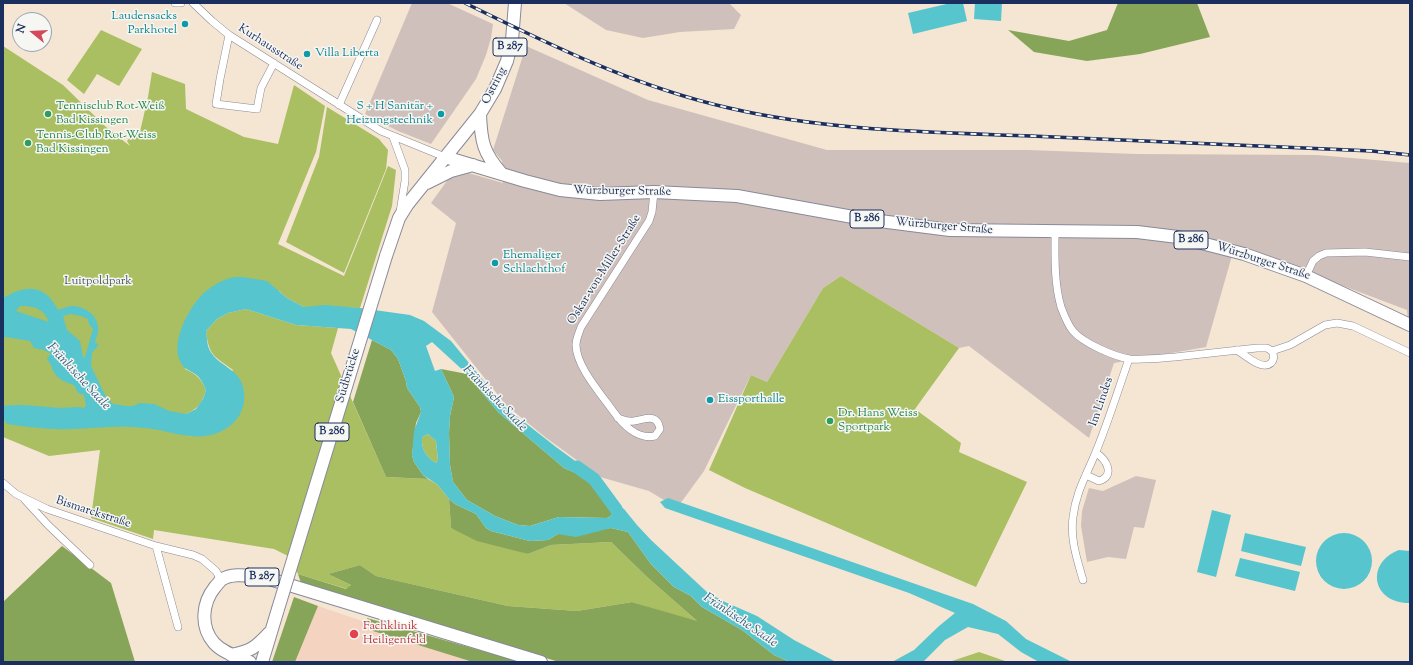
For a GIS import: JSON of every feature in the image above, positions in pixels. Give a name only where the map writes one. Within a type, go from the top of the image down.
[{"type":"main road","name":"Ostring","points":[[445,156],[480,114],[495,89],[507,61],[512,40],[515,3]]},
{"type":"main road","points":[[480,114],[481,135],[485,151],[492,164],[502,174]]},
{"type":"main road","name":"Würzburger Straße","points":[[445,156],[560,190],[600,194],[654,192],[737,196],[864,219],[938,229],[968,231],[1137,232],[1178,237],[1244,254],[1306,276],[1322,282],[1410,324]]},
{"type":"main road","name":"Südbrücke","points":[[271,631],[399,218],[445,156]]},
{"type":"main road","points":[[422,186],[451,171],[474,165]]},
{"type":"main road","name":"B 287","points":[[221,580],[239,575],[263,577],[541,662]]},
{"type":"main road","points":[[221,580],[206,601],[204,623],[207,632],[215,644],[231,655],[250,662]]},
{"type":"main road","points":[[231,655],[253,649],[271,631]]},
{"type":"main road","name":"B 286","points":[[262,662],[271,631]]},
{"type":"street","points":[[175,3],[181,3]]},
{"type":"street","name":"Kurhausstraße","points":[[193,3],[212,21],[229,34],[381,131],[393,137],[445,156]]},
{"type":"street","points":[[339,105],[377,20]]},
{"type":"street","points":[[229,34],[216,104],[257,109],[261,88],[274,63]]},
{"type":"street","points":[[393,137],[405,170],[405,181],[399,218]]},
{"type":"street","name":"Oskar-von-Miller-Straße","points":[[618,418],[631,421],[647,418],[653,419],[657,421],[660,429],[655,436],[648,438],[630,430],[618,418],[580,364],[576,344],[581,327],[649,221],[652,212],[654,192]]},
{"type":"street","points":[[1055,231],[1055,261],[1061,306],[1066,320],[1073,331],[1090,344],[1102,350],[1129,359],[1154,358],[1237,350],[1267,348],[1274,354],[1273,360],[1270,364],[1265,366],[1237,350]]},
{"type":"street","points":[[1306,276],[1313,261],[1326,253],[1364,252],[1410,258]]},
{"type":"street","points":[[1272,351],[1290,345],[1325,324],[1337,323],[1353,326],[1410,353]]},
{"type":"street","name":"Im Lindes","points":[[1083,580],[1075,554],[1072,535],[1073,518],[1078,493],[1096,453],[1129,359]]},
{"type":"street","points":[[1086,475],[1098,481],[1107,476],[1108,469],[1106,463],[1102,457],[1096,453]]},
{"type":"street","name":"Bismarckstraße","points":[[3,483],[24,499],[48,525],[90,565]]},
{"type":"street","name":"Bismarckstraße","points":[[24,499],[47,509],[156,546],[193,555],[202,559],[216,571],[221,580]]},
{"type":"street","points":[[156,546],[178,627]]},
{"type":"shaded area","points":[[412,3],[447,3],[493,24],[486,55],[476,79],[431,144],[398,131],[365,114]]},
{"type":"shaded area","points":[[564,3],[729,3],[741,15],[734,29],[680,32],[643,38],[606,30]]},
{"type":"shaded area","points":[[526,46],[648,100],[827,150],[1028,150],[1137,154],[1317,155],[1410,163],[1410,342],[1407,310],[1235,245],[1206,347],[1114,363],[1089,438],[969,346],[959,348],[841,276],[823,288],[767,382],[751,375],[704,471],[677,508],[649,491],[600,477],[545,437],[506,405],[432,312],[456,223],[431,203],[449,178],[456,174],[465,172],[503,183],[502,161],[493,150]]},
{"type":"shaded area","points":[[1136,476],[1156,480],[1144,528],[1134,527],[1126,559],[1108,557],[1087,562],[1081,526],[1082,511],[1089,488],[1103,491]]},
{"type":"shaded area","name":"Fachklinik Heiligenfeld","points":[[318,606],[483,662],[295,662]]},
{"type":"green space","points":[[1118,3],[1197,3],[1210,37],[1140,54],[1087,61],[1034,52],[1008,30],[1069,41],[1107,30]]},
{"type":"green space","points":[[101,30],[142,49],[119,86],[97,74],[84,94],[67,80]]},
{"type":"green space","name":"Luitpoldpark","points":[[3,46],[63,85],[106,127],[130,146],[127,141],[133,134],[139,136],[152,72],[185,84],[186,109],[244,137],[278,144],[294,85],[325,106],[316,152],[278,244],[344,276],[388,166],[396,170],[392,206],[360,308],[304,307],[287,298],[279,291],[227,279],[185,369],[198,377],[206,390],[199,405],[194,410],[186,414],[190,437],[233,370],[214,355],[209,346],[206,331],[217,319],[228,313],[246,309],[296,325],[338,328],[331,353],[386,477],[428,479],[438,485],[449,499],[451,528],[528,554],[551,545],[611,542],[647,577],[698,622],[632,602],[577,611],[508,606],[376,576],[360,565],[328,574],[351,585],[347,589],[298,574],[290,557],[274,549],[154,530],[153,539],[91,518],[100,450],[49,456],[3,437]]},
{"type":"green space","points":[[327,107],[379,139],[388,150],[386,169],[344,273],[286,242],[319,157]]},
{"type":"green space","name":"Dr. Hans Weiss Sportpark","points":[[841,276],[959,348],[915,409],[961,443],[959,452],[1027,482],[976,587],[745,488],[709,470],[751,375],[767,382],[823,288]]},
{"type":"green space","points":[[372,340],[391,350],[398,359],[407,388],[420,407],[421,412],[416,423],[412,455],[414,462],[423,475],[428,479],[386,477],[353,402]]},
{"type":"green space","points":[[441,369],[467,374],[498,412],[564,468],[589,479],[614,514],[607,518],[559,517],[530,526],[518,525],[495,516],[467,500],[453,482],[450,465],[449,433],[450,416],[454,397]]},
{"type":"green space","points":[[428,434],[436,441],[438,460],[436,463],[429,458],[423,449],[422,437]]},
{"type":"green space","points":[[449,499],[455,504],[476,514],[486,528],[491,531],[530,541],[548,540],[558,534],[611,528],[628,532],[651,564],[674,587],[691,596],[702,607],[742,630],[774,655],[790,662],[559,662],[301,583],[298,574],[346,589],[351,585],[328,574],[360,565],[376,576],[508,606],[577,611],[632,602],[697,621],[647,577],[611,542],[551,545],[528,554],[477,541],[451,528]]},
{"type":"green space","points":[[62,546],[111,583],[135,662],[3,662],[3,602]]},
{"type":"green space","points":[[294,597],[318,606],[295,662],[272,662]]},
{"type":"green space","points":[[367,618],[521,662],[473,662],[373,631]]},
{"type":"green space","points":[[979,652],[1008,662],[949,662]]},
{"type":"water","points":[[951,3],[963,3],[967,21],[913,34],[908,13]]},
{"type":"water","points":[[975,3],[1002,3],[1001,21],[974,19]]},
{"type":"water","points":[[241,277],[267,281],[287,298],[304,307],[325,305],[360,308],[410,315],[424,321],[451,341],[505,407],[593,474],[589,479],[564,468],[498,412],[467,374],[432,342],[426,346],[435,371],[441,369],[454,397],[450,416],[449,433],[450,465],[453,482],[467,500],[495,516],[518,525],[530,526],[559,517],[607,518],[614,514],[610,500],[624,509],[651,540],[708,593],[757,616],[794,640],[836,662],[790,662],[774,655],[742,630],[702,607],[691,596],[674,587],[651,564],[628,532],[611,528],[576,537],[558,534],[548,540],[530,541],[491,531],[486,528],[476,514],[455,504],[449,499],[438,485],[423,475],[414,462],[412,455],[414,431],[421,412],[420,407],[407,388],[398,359],[391,350],[351,329],[296,325],[246,309],[228,313],[217,319],[206,331],[208,346],[212,354],[230,369],[241,381],[244,390],[244,402],[239,415],[231,425],[220,432],[206,436],[192,436],[134,427],[47,429],[7,424],[3,418],[3,406],[25,405],[84,408],[86,406],[84,395],[78,393],[74,385],[57,377],[47,358],[51,354],[44,350],[34,348],[30,341],[6,337],[3,338],[3,298],[11,293],[19,290],[34,289],[47,295],[53,301],[58,310],[74,306],[82,308],[93,315],[98,327],[95,343],[99,344],[92,353],[91,366],[106,397],[113,404],[133,406],[140,403],[154,404],[169,411],[186,414],[196,409],[203,399],[206,390],[199,377],[185,368],[180,361],[178,343],[184,323],[194,304],[206,291],[225,280]],"holes":[[[20,306],[34,307],[38,309],[47,317],[49,322],[16,311]],[[70,314],[88,319],[89,324],[93,329],[85,357],[83,357],[80,341],[67,330],[63,316]],[[428,434],[436,441],[438,460],[436,463],[429,458],[425,452],[422,445],[422,437]]]},
{"type":"water","points":[[668,498],[973,604],[1006,621],[1026,639],[1072,662],[1039,662],[1021,652],[998,634],[968,627],[945,640],[923,662],[892,662],[914,650],[955,613],[909,593],[665,508],[660,502]]},
{"type":"water","points":[[1212,510],[1231,515],[1216,577],[1197,572]]},
{"type":"water","points":[[1245,533],[1306,547],[1301,566],[1241,551]]},
{"type":"water","points":[[1344,533],[1355,535],[1364,541],[1370,550],[1372,561],[1370,572],[1364,581],[1355,587],[1344,589],[1333,587],[1324,581],[1318,572],[1316,561],[1318,550],[1324,541],[1333,535]]},
{"type":"water","points":[[1399,550],[1410,551],[1410,603],[1397,601],[1387,597],[1381,590],[1377,581],[1377,572],[1381,564],[1388,556]]},
{"type":"water","points":[[1240,558],[1300,572],[1295,591],[1235,576]]},
{"type":"waterway","name":"Fränkische Saale","points":[[577,467],[594,479],[616,509],[619,516]]},
{"type":"railway","points":[[465,3],[561,49],[627,77],[694,99],[766,116],[804,122],[879,129],[1372,151],[1410,155]]},
{"type":"place","name":"Laudensacks Parkhotel","points":[[185,24]]},
{"type":"place","name":"Villa Liberta","points":[[307,54]]},
{"type":"place","name":"Tennisclub Rot-Weiß Bad Kissingen","points":[[48,114]]},
{"type":"place","name":"S + H Sanitär + Heizungstechnik","points":[[441,114]]},
{"type":"place","name":"Tennis-Club Rot-Weiss Bad Kissingen","points":[[28,143]]},
{"type":"place","name":"Ehemaliger Schlachthof","points":[[495,263]]},
{"type":"place","name":"Eissporthalle","points":[[710,400]]},
{"type":"place","name":"Dr. Hans Weiss Sportpark","points":[[830,421]]},
{"type":"place","name":"Fachklinik Heiligenfeld","points":[[354,634]]}]
